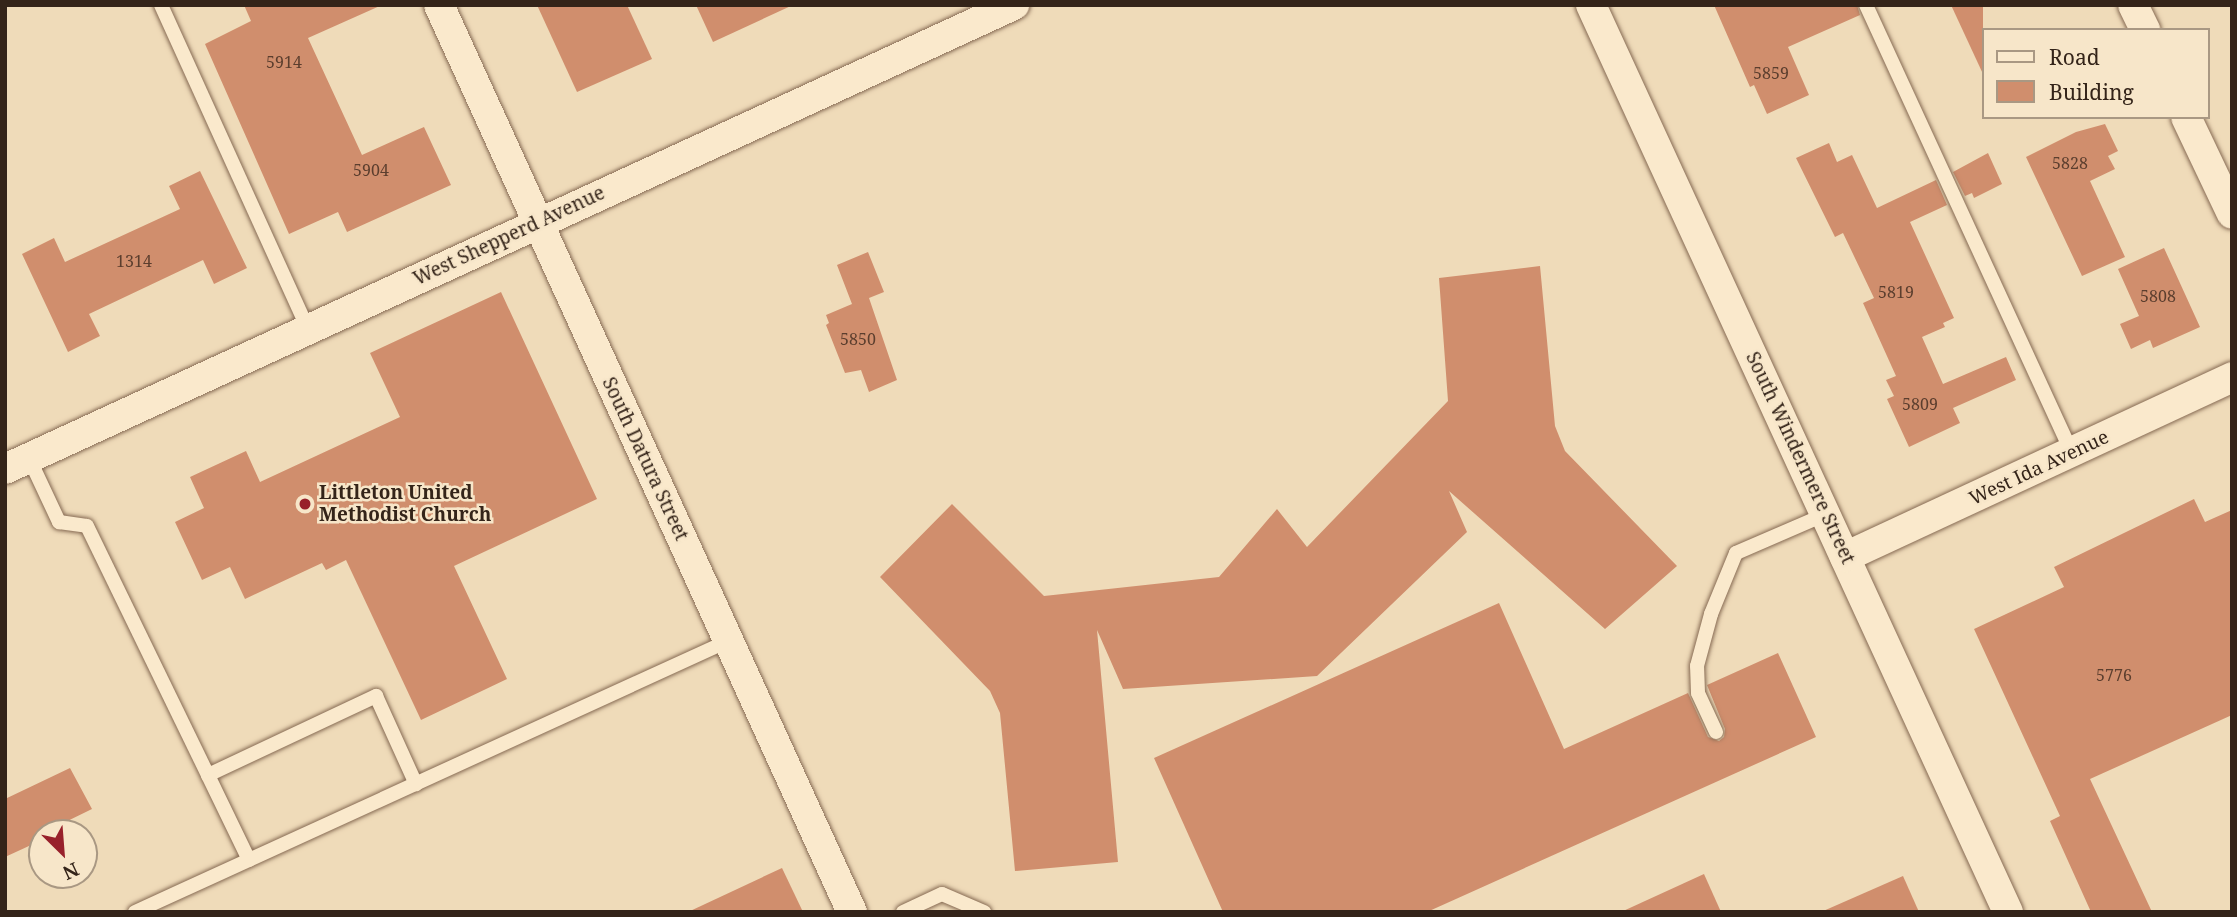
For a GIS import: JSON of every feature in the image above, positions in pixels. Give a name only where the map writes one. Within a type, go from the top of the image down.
[{"type":"street","name":"South Datura Street","points":[[439,5],[852,912]]},
{"type":"street","name":"West Shepperd Avenue","points":[[17,464],[1014,5]]},
{"type":"street","name":"South Windermere Street","points":[[1591,5],[2008,912]]},
{"type":"street","points":[[2133,5],[2144,28]]},
{"type":"street","points":[[2187,119],[2232,215]]},
{"type":"street","name":"West Ida Avenue","points":[[1845,557],[2232,377]]},
{"type":"lane","points":[[161,5],[307,329]]},
{"type":"lane","points":[[1866,5],[2072,453]]},
{"type":"lane","points":[[17,464],[59,522],[87,526],[249,860]]},
{"type":"lane","points":[[1716,732],[1698,693],[1697,666],[1711,614],[1736,552],[1826,514]]},
{"type":"lane","points":[[135,912],[728,641]]},
{"type":"lane","points":[[208,775],[376,696],[416,784]]},
{"type":"lane","points":[[903,912],[942,894],[984,912]]},
{"type":"building","points":[[244,5],[382,5],[308,38],[362,155],[424,127],[451,185],[347,232],[338,212],[289,234],[205,44],[251,21]]},
{"type":"building","points":[[537,5],[627,5],[652,59],[577,92]]},
{"type":"building","points":[[696,5],[793,5],[713,42]]},
{"type":"building","points":[[1714,5],[1857,5],[1860,15],[1788,47],[1809,95],[1767,114],[1754,85],[1750,87]]},
{"type":"building","points":[[1951,5],[1983,5],[1982,72]]},
{"type":"building","points":[[2105,124],[2118,151],[2108,156],[2115,169],[2090,181],[2125,257],[2082,276],[2026,157],[2076,132]]},
{"type":"building","points":[[1829,143],[1837,162],[1852,155],[1877,208],[1936,180],[1947,205],[1910,222],[1954,318],[1943,323],[1945,327],[1922,337],[1943,384],[2006,357],[2016,380],[1953,408],[1960,423],[1909,447],[1887,399],[1894,396],[1886,380],[1896,376],[1863,303],[1874,298],[1843,233],[1835,237],[1796,158]]},
{"type":"building","points":[[1988,153],[2002,184],[1974,198],[1972,193],[1965,196],[1953,172]]},
{"type":"building","points":[[200,171],[247,268],[214,284],[203,260],[89,314],[100,336],[68,352],[22,254],[54,238],[65,262],[180,209],[169,186]]},
{"type":"building","points":[[2164,248],[2200,327],[2153,348],[2150,340],[2131,349],[2120,324],[2139,316],[2118,269]]},
{"type":"building","points":[[868,252],[884,292],[869,298],[897,380],[869,392],[861,370],[845,373],[826,325],[829,323],[826,315],[852,304],[837,265]]},
{"type":"building","points":[[1540,266],[1555,426],[1565,451],[1677,566],[1605,629],[1449,491],[1467,532],[1317,676],[1123,689],[1097,630],[1118,862],[1015,871],[1000,713],[990,691],[880,577],[952,504],[1044,596],[1219,577],[1277,509],[1307,547],[1448,401],[1439,278]]},
{"type":"building","name":"Littleton United Methodist Church","points":[[501,292],[597,499],[454,566],[507,679],[421,720],[346,560],[326,570],[322,563],[245,599],[230,567],[202,580],[175,522],[204,508],[190,477],[246,451],[260,482],[400,417],[370,353]]},
{"type":"building","points":[[2194,499],[2205,522],[2232,510],[2232,715],[2090,779],[2152,912],[2091,912],[2050,821],[2060,816],[1974,629],[2064,587],[2054,567]]},
{"type":"building","points":[[1499,603],[1564,749],[1688,693],[1708,737],[1719,741],[1724,737],[1725,729],[1707,685],[1778,653],[1816,737],[1427,912],[1223,912],[1154,758]]},
{"type":"building","points":[[70,768],[92,809],[72,819],[28,819],[28,846],[5,857],[5,799]]},
{"type":"building","points":[[782,868],[803,912],[688,912]]},
{"type":"building","points":[[1704,874],[1721,912],[1621,912]]},
{"type":"building","points":[[1903,876],[1919,912],[1821,912]]},
{"type":"place","name":"Littleton United Methodist Church","points":[[305,504]]}]
